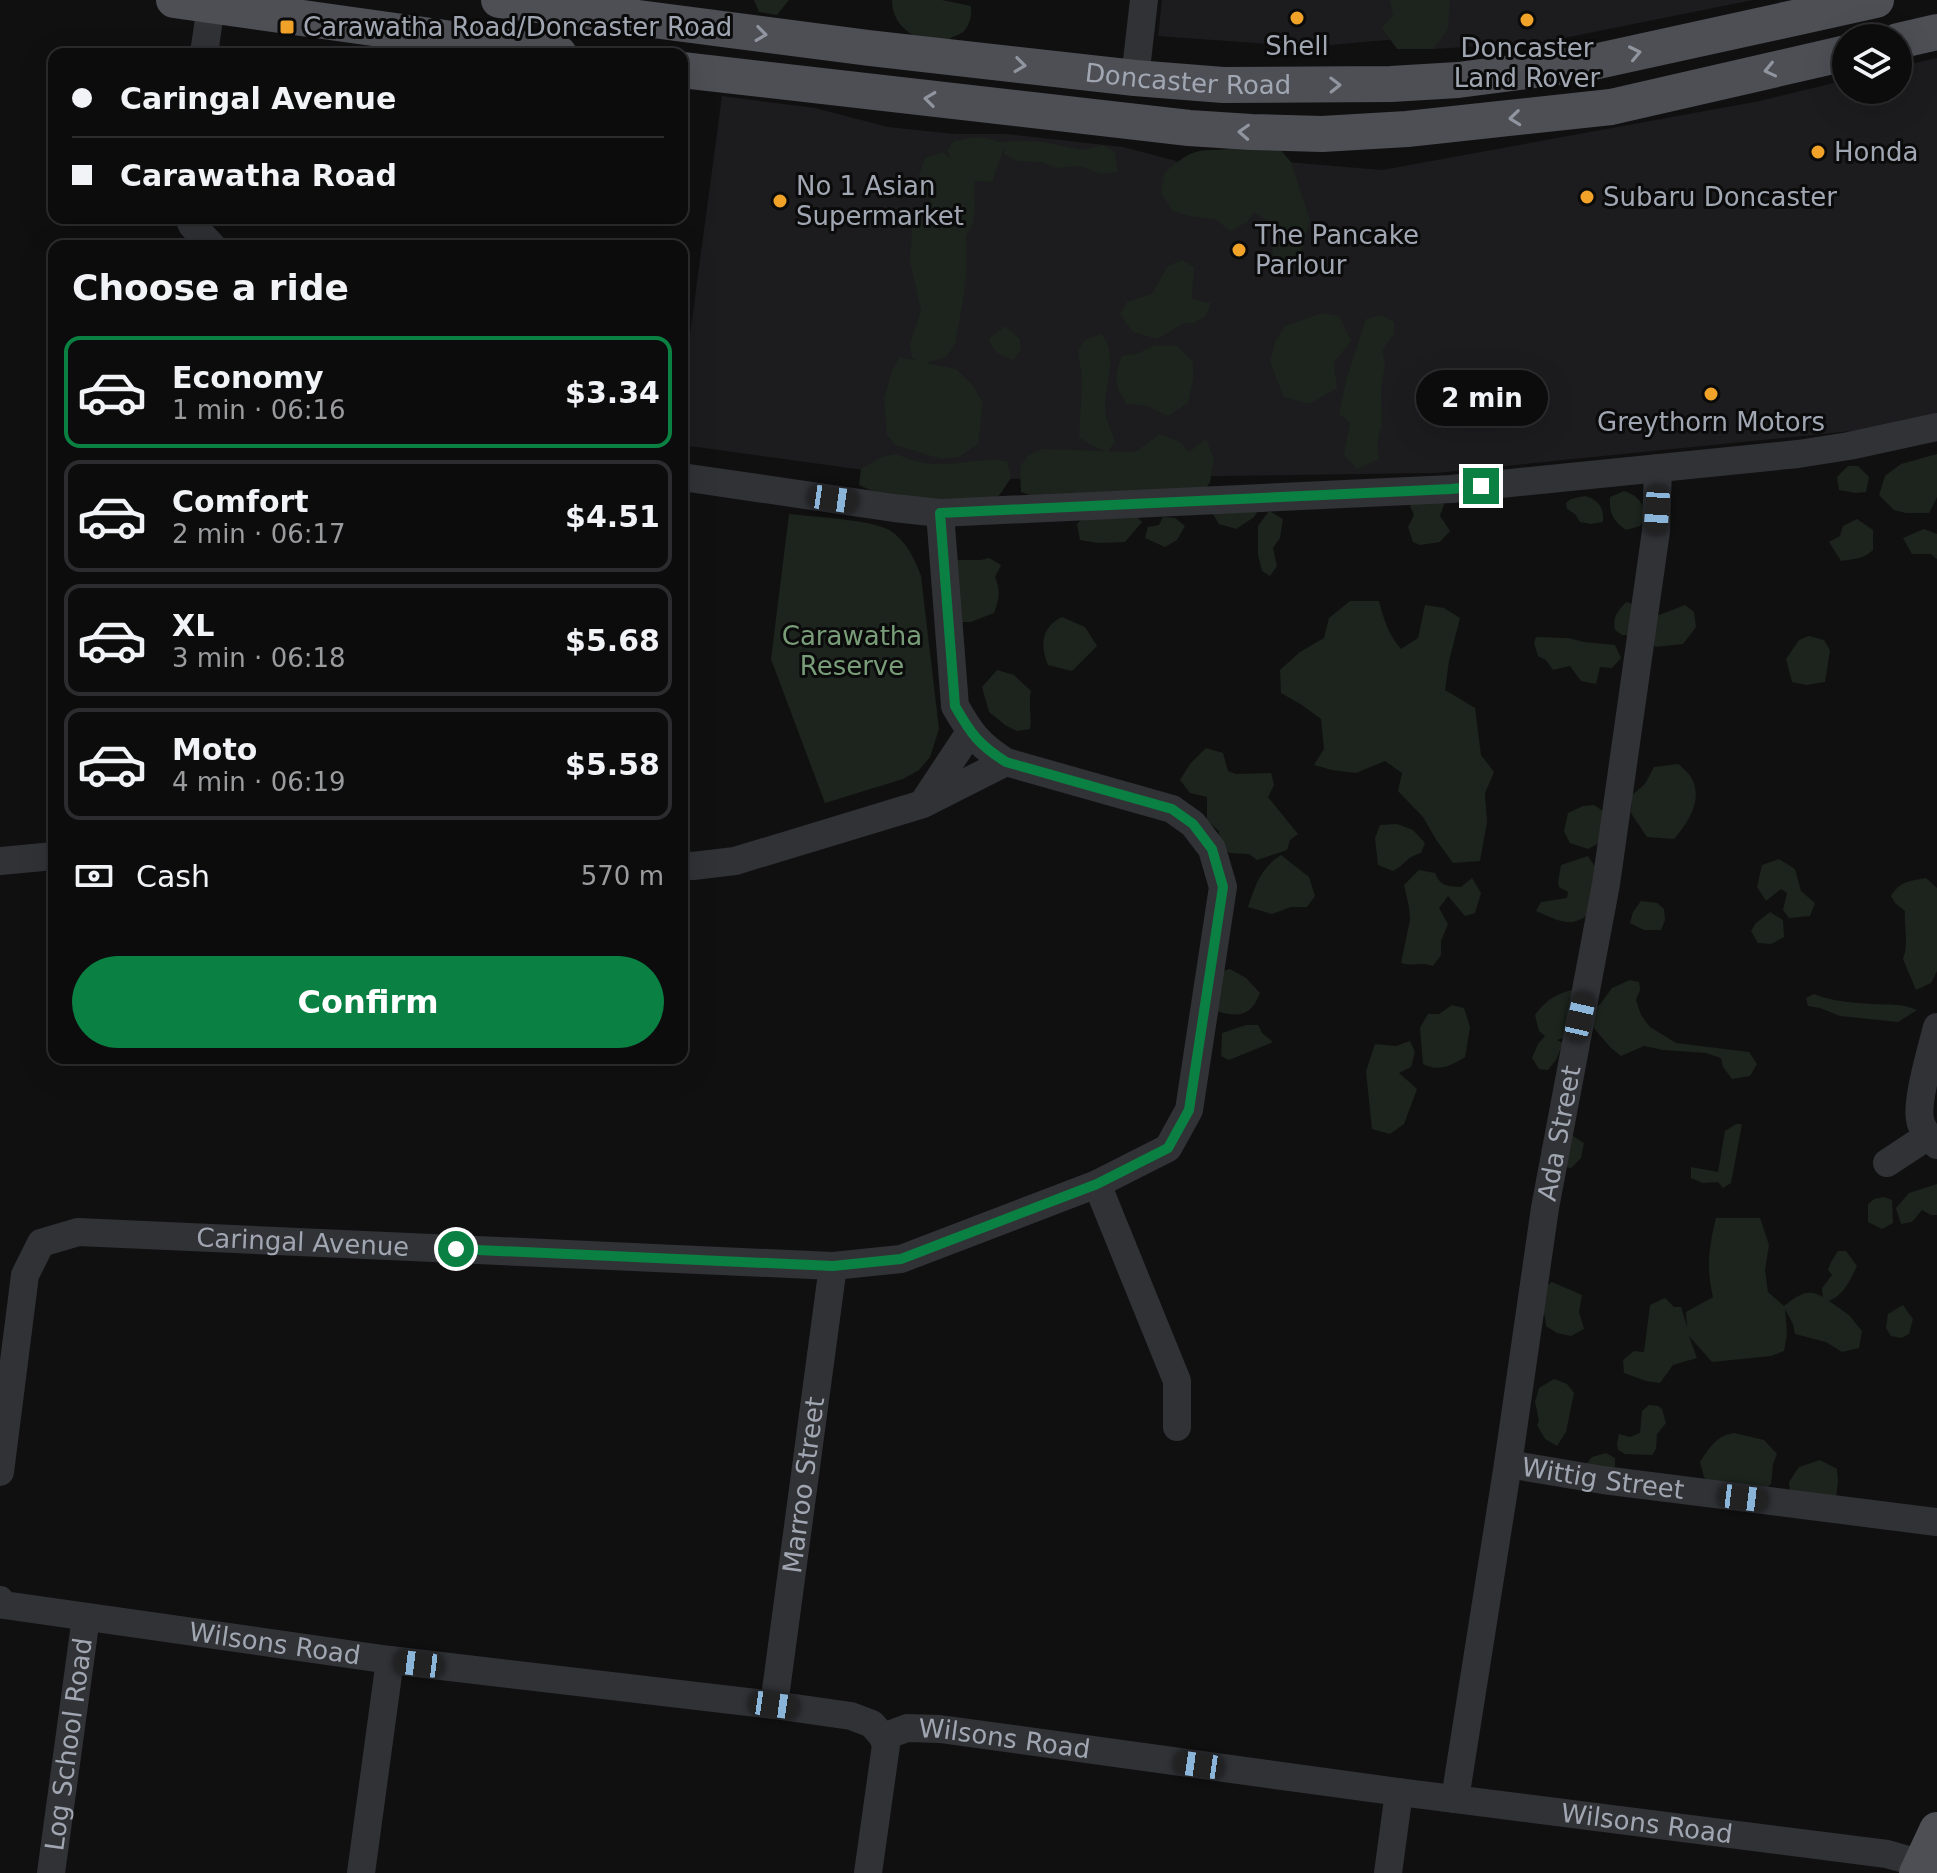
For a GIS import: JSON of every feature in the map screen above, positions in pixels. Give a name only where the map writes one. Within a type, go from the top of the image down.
[{"type":"main road","points":[[174,0],[212,2],[519,48]]},
{"type":"main road","name":"Doncaster Road","points":[[499,0],[869,48],[1223,85],[1391,84],[1458,80],[1589,63],[1876,0]]},
{"type":"main road","points":[[1912,38],[1937,32]]},
{"type":"main road","name":"Doncaster Road","points":[[688,71],[1175,126],[1322,134],[1407,129],[1611,107],[1832,56]]},
{"type":"main road","points":[[1920,1868],[1937,1830]]},
{"type":"street","points":[[1135,78],[1144,0]]},
{"type":"street","points":[[205,48],[212,2]]},
{"type":"street","points":[[192,224],[206,240]]},
{"type":"street","points":[[688,478],[940,513],[1451,489],[1836,448],[1937,427]]},
{"type":"street","name":"Ada Street","points":[[1455,1799],[1545,1208],[1606,884],[1656,531],[1658,468]]},
{"type":"street","name":"Caringal Avenue","points":[[0,1472],[25,1275],[41,1243],[78,1232],[833,1266],[901,1259],[1097,1184],[1168,1148],[1189,1110],[1223,887],[1212,849],[1193,824],[1172,809],[1006,762],[985,749],[970,732],[955,706],[940,513]]},
{"type":"street","points":[[923,804],[970,732]]},
{"type":"street","points":[[688,866],[735,861],[923,804],[1006,762]]},
{"type":"street","points":[[0,861],[48,857]]},
{"type":"street","points":[[1887,1163],[1932,1140],[1920,1121],[1920,1103],[1937,1027]]},
{"type":"street","points":[[1097,1184],[1177,1381],[1177,1427]]},
{"type":"street","name":"Marroo Street","points":[[774,1705],[833,1266]]},
{"type":"street","name":"Wittig Street","points":[[1508,1464],[1603,1480],[1937,1522]]},
{"type":"street","name":"Wilsons Road","points":[[0,1600],[4,1605],[390,1660],[851,1716],[872,1724],[883,1737],[907,1728],[940,1729],[1887,1854],[1920,1868]]},
{"type":"street","name":"Log School Road","points":[[51,1873],[86,1617]]},
{"type":"street","points":[[361,1873],[390,1660]]},
{"type":"street","points":[[868,1873],[886,1745],[883,1737]]},
{"type":"street","points":[[1388,1873],[1399,1792]]},
{"type":"shaded area","points":[[1162,0],[1753,0],[1544,42],[1433,49],[1432,36],[1308,47],[1158,36]]},
{"type":"shaded area","points":[[1937,58],[1937,428],[1881,428],[1436,473],[936,480],[688,446],[688,349],[722,96],[815,108],[888,127],[955,134],[1006,134],[1123,147],[1188,164],[1275,161],[1382,170],[1760,101],[1832,83],[1832,104],[1912,104],[1912,64]]},
{"type":"green space","points":[[754,0],[789,0],[777,15],[759,12]]},
{"type":"green space","points":[[892,0],[942,0],[971,6],[970,20],[963,32],[945,44],[926,40],[902,26],[893,10]]},
{"type":"green space","points":[[1390,0],[1450,0],[1448,29],[1433,49],[1397,49],[1382,28],[1393,15]]},
{"type":"green space","points":[[970,138],[1043,142],[1083,150],[1103,145],[1115,152],[1118,172],[1101,174],[1080,166],[1056,168],[1042,162],[1017,161],[1004,154],[1004,148],[992,182],[974,181],[975,206],[973,222],[966,236],[966,276],[955,344],[946,357],[926,363],[956,369],[972,384],[983,403],[978,444],[959,457],[941,459],[896,445],[887,435],[884,398],[900,357],[917,361],[912,358],[910,344],[921,310],[910,262],[912,229],[930,210],[930,198],[918,194],[919,175],[925,158],[943,152],[951,159],[947,150],[954,141]]},
{"type":"green space","points":[[1235,147],[1279,148],[1291,162],[1310,220],[1302,250],[1292,264],[1280,270],[1272,252],[1275,234],[1269,222],[1254,212],[1247,222],[1230,231],[1215,219],[1173,211],[1161,193],[1164,173],[1183,158],[1201,151]]},
{"type":"green space","points":[[1182,260],[1194,267],[1192,299],[1211,303],[1206,316],[1194,323],[1184,323],[1157,339],[1133,332],[1120,314],[1127,302],[1152,294],[1168,266]]},
{"type":"green space","points":[[1322,313],[1339,316],[1351,341],[1334,362],[1337,388],[1309,404],[1284,397],[1270,362],[1275,342],[1285,326]]},
{"type":"green space","points":[[1382,315],[1394,322],[1394,334],[1382,350],[1385,364],[1381,390],[1382,424],[1377,444],[1379,459],[1357,469],[1344,455],[1350,422],[1339,414],[1347,377],[1366,319]]},
{"type":"green space","points":[[1005,326],[1020,339],[1021,350],[1013,360],[998,353],[989,339]]},
{"type":"green space","points":[[1101,334],[1110,359],[1105,411],[1115,442],[1108,451],[1135,452],[1160,434],[1180,442],[1189,452],[1206,439],[1214,459],[1210,482],[1199,499],[1047,501],[1021,492],[1020,467],[1028,455],[1042,449],[1105,451],[1079,437],[1082,381],[1078,350],[1085,340]]},
{"type":"green space","points":[[1153,346],[1177,346],[1193,362],[1188,403],[1168,416],[1148,406],[1127,404],[1118,386],[1117,375],[1122,356]]},
{"type":"green space","points":[[895,454],[932,464],[1007,461],[1011,478],[979,518],[879,494],[859,485],[861,469],[882,457]]},
{"type":"green space","points":[[1937,454],[1937,497],[1929,513],[1894,510],[1879,495],[1885,476],[1901,464]]},
{"type":"green space","points":[[1848,466],[1858,466],[1869,477],[1866,492],[1839,490],[1837,477]]},
{"type":"green space","points":[[1624,491],[1639,500],[1646,516],[1640,526],[1626,530],[1613,516],[1610,503],[1610,497]]},
{"type":"green space","points":[[1585,496],[1600,505],[1603,522],[1580,522],[1567,509],[1566,503],[1571,499]]},
{"type":"green space","points":[[1416,499],[1445,502],[1440,516],[1450,531],[1440,542],[1420,545],[1413,542],[1408,527],[1414,515],[1410,506]]},
{"type":"green space","points":[[1261,506],[1254,517],[1236,529],[1219,524],[1211,511]]},
{"type":"green space","points":[[1130,510],[1142,522],[1125,542],[1080,540],[1077,524],[1088,513]]},
{"type":"green space","points":[[1269,511],[1283,519],[1280,538],[1273,548],[1277,566],[1270,576],[1262,571],[1258,555],[1258,526]]},
{"type":"green space","name":"Carawatha Reserve","points":[[789,514],[855,521],[889,530],[905,544],[921,576],[939,729],[930,757],[919,770],[903,779],[825,803],[771,659]]},
{"type":"green space","points":[[1163,517],[1175,518],[1185,526],[1177,540],[1165,547],[1145,538],[1148,527],[1159,525]]},
{"type":"green space","points":[[1857,519],[1873,530],[1873,550],[1862,557],[1841,561],[1829,542],[1840,536],[1843,526]]},
{"type":"green space","points":[[1924,529],[1937,534],[1937,559],[1931,554],[1912,554],[1903,538]]},
{"type":"green space","points":[[989,558],[1001,565],[995,577],[999,595],[994,613],[971,622],[958,622],[956,560]]},
{"type":"green space","points":[[1350,601],[1379,601],[1387,626],[1401,649],[1418,638],[1425,605],[1444,608],[1460,618],[1445,690],[1475,708],[1481,755],[1494,772],[1485,793],[1487,822],[1480,861],[1453,863],[1423,817],[1398,791],[1402,773],[1385,761],[1356,773],[1314,765],[1324,749],[1321,719],[1281,693],[1280,670],[1300,652],[1324,638],[1329,618]]},
{"type":"green space","points":[[1626,602],[1636,605],[1631,635],[1622,635],[1614,625],[1616,614]]},
{"type":"green space","points":[[1685,605],[1694,612],[1696,627],[1683,644],[1655,647],[1648,629],[1654,617]]},
{"type":"green space","points":[[1062,617],[1085,627],[1097,646],[1072,671],[1048,665],[1044,651],[1046,632]]},
{"type":"green space","points":[[1809,636],[1824,640],[1830,650],[1825,682],[1806,685],[1792,682],[1786,659],[1799,640]]},
{"type":"green space","points":[[1536,637],[1615,645],[1621,658],[1612,668],[1600,667],[1596,684],[1581,681],[1570,666],[1553,670],[1546,660],[1538,656],[1534,643]]},
{"type":"green space","points":[[997,670],[1014,675],[1031,691],[1030,729],[1017,731],[989,712],[982,687]]},
{"type":"green space","points":[[1206,748],[1223,753],[1228,771],[1236,774],[1271,773],[1274,785],[1268,797],[1298,834],[1290,840],[1287,850],[1257,860],[1249,854],[1230,853],[1218,846],[1219,831],[1207,821],[1207,797],[1190,793],[1180,780]]},
{"type":"green space","points":[[1678,764],[1695,787],[1692,811],[1674,839],[1647,837],[1631,813],[1632,795],[1645,784],[1654,767]]},
{"type":"green space","points":[[1594,805],[1606,813],[1599,843],[1588,849],[1570,843],[1564,831],[1568,813]]},
{"type":"green space","points":[[1397,824],[1413,830],[1425,843],[1421,853],[1393,871],[1378,865],[1375,838],[1380,825]]},
{"type":"green space","points":[[1281,855],[1309,877],[1315,896],[1307,907],[1291,907],[1272,914],[1248,907],[1263,872]]},
{"type":"green space","points":[[1588,856],[1596,868],[1591,912],[1577,921],[1564,922],[1536,911],[1541,902],[1567,898],[1568,892],[1559,887],[1558,882],[1561,865]]},
{"type":"green space","points":[[1779,859],[1795,869],[1801,891],[1815,903],[1810,916],[1789,918],[1783,910],[1787,893],[1781,889],[1766,901],[1757,887],[1762,865]]},
{"type":"green space","points":[[1419,870],[1435,873],[1442,883],[1452,886],[1461,887],[1472,878],[1481,893],[1475,913],[1465,916],[1448,896],[1439,908],[1448,924],[1441,941],[1441,955],[1433,966],[1401,963],[1410,920],[1404,885]]},
{"type":"green space","points":[[1926,878],[1937,888],[1937,971],[1931,983],[1916,990],[1903,959],[1905,911],[1891,896],[1902,885]]},
{"type":"green space","points":[[1641,901],[1657,903],[1664,909],[1665,920],[1661,930],[1644,930],[1630,923]]},
{"type":"green space","points":[[1770,912],[1783,920],[1784,937],[1771,944],[1758,943],[1751,931]]},
{"type":"green space","points":[[1230,969],[1246,978],[1260,993],[1252,1008],[1241,1014],[1212,1010],[1215,973]]},
{"type":"green space","points":[[1630,980],[1639,982],[1636,1000],[1641,1015],[1650,1027],[1676,1043],[1749,1052],[1757,1064],[1750,1076],[1732,1079],[1723,1067],[1721,1058],[1706,1053],[1644,1046],[1621,1056],[1611,1048],[1592,1026],[1590,1012],[1612,988]]},
{"type":"green space","points":[[1576,989],[1571,1035],[1557,1040],[1563,1043],[1548,1070],[1539,1069],[1532,1058],[1545,1036],[1539,1031],[1535,1015],[1553,998]]},
{"type":"green space","points":[[1814,994],[1842,1001],[1900,1005],[1917,1010],[1898,1022],[1840,1016],[1808,1006],[1806,998]]},
{"type":"green space","points":[[1452,1005],[1464,1008],[1470,1027],[1465,1057],[1444,1067],[1434,1068],[1423,1064],[1420,1028],[1428,1014],[1439,1014]]},
{"type":"green space","points":[[1246,1025],[1258,1025],[1273,1042],[1229,1060],[1221,1056],[1222,1033]]},
{"type":"green space","points":[[1410,1041],[1415,1052],[1411,1067],[1399,1073],[1417,1089],[1404,1124],[1390,1134],[1372,1129],[1366,1071],[1375,1044],[1396,1046]]},
{"type":"green space","points":[[1742,1124],[1731,1183],[1723,1188],[1718,1182],[1703,1183],[1691,1178],[1691,1167],[1718,1172],[1725,1131]]},
{"type":"green space","points":[[1573,1136],[1584,1143],[1581,1158],[1571,1168],[1558,1166],[1557,1138]]},
{"type":"green space","points":[[1937,1184],[1937,1215],[1922,1210],[1912,1222],[1901,1224],[1896,1208],[1909,1193]]},
{"type":"green space","points":[[1884,1197],[1892,1200],[1893,1223],[1882,1229],[1868,1222],[1868,1204]]},
{"type":"green space","points":[[1716,1218],[1760,1218],[1769,1245],[1765,1270],[1768,1292],[1784,1306],[1807,1293],[1823,1297],[1822,1288],[1832,1275],[1828,1270],[1831,1262],[1838,1251],[1846,1251],[1857,1266],[1843,1291],[1829,1301],[1849,1315],[1862,1331],[1859,1348],[1842,1352],[1826,1342],[1795,1334],[1785,1309],[1787,1333],[1784,1351],[1771,1356],[1712,1362],[1689,1336],[1697,1358],[1673,1365],[1660,1383],[1624,1373],[1623,1360],[1634,1351],[1644,1352],[1650,1305],[1665,1298],[1674,1307],[1681,1307],[1687,1327],[1686,1312],[1713,1297],[1709,1258]]},
{"type":"green space","points":[[1552,1282],[1582,1295],[1579,1312],[1584,1329],[1571,1336],[1557,1333],[1546,1326],[1539,1291]]},
{"type":"green space","points":[[1903,1305],[1913,1319],[1909,1334],[1901,1338],[1891,1336],[1886,1328],[1888,1314]]},
{"type":"green space","points":[[1554,1379],[1567,1384],[1574,1393],[1566,1432],[1557,1446],[1545,1439],[1537,1425],[1535,1402],[1539,1388]]},
{"type":"green space","points":[[1649,1405],[1662,1409],[1666,1423],[1657,1434],[1656,1449],[1652,1455],[1625,1454],[1618,1450],[1619,1434],[1630,1437],[1640,1433],[1642,1411]]},
{"type":"green space","points":[[1734,1433],[1764,1440],[1777,1454],[1771,1484],[1758,1495],[1712,1486],[1704,1477],[1700,1462],[1718,1440]]},
{"type":"green space","points":[[1606,1453],[1615,1458],[1612,1473],[1589,1469],[1587,1463],[1592,1457]]},
{"type":"green space","points":[[1820,1460],[1837,1469],[1836,1497],[1790,1491],[1789,1482],[1799,1467]]},
{"type":"place","name":"Shell","points":[[1297,18]]},
{"type":"place","name":"Doncaster Land Rover","points":[[1527,20]]},
{"type":"place","name":"Carawatha Road/Doncaster Road","points":[[287,27]]},
{"type":"place","name":"Honda","points":[[1818,152]]},
{"type":"place","name":"Subaru Doncaster","points":[[1587,197]]},
{"type":"place","name":"No 1 Asian Supermarket","points":[[780,201]]},
{"type":"place","name":"The Pancake Parlour","points":[[1239,250]]},
{"type":"place","name":"Greythorn Motors","points":[[1711,394]]},
{"type":"route","points":[[456,1249],[833,1266],[901,1259],[1097,1184],[1168,1148],[1189,1110],[1223,887],[1212,849],[1193,824],[1172,809],[1006,762],[985,749],[970,732],[955,706],[940,513],[1481,486]]}]
